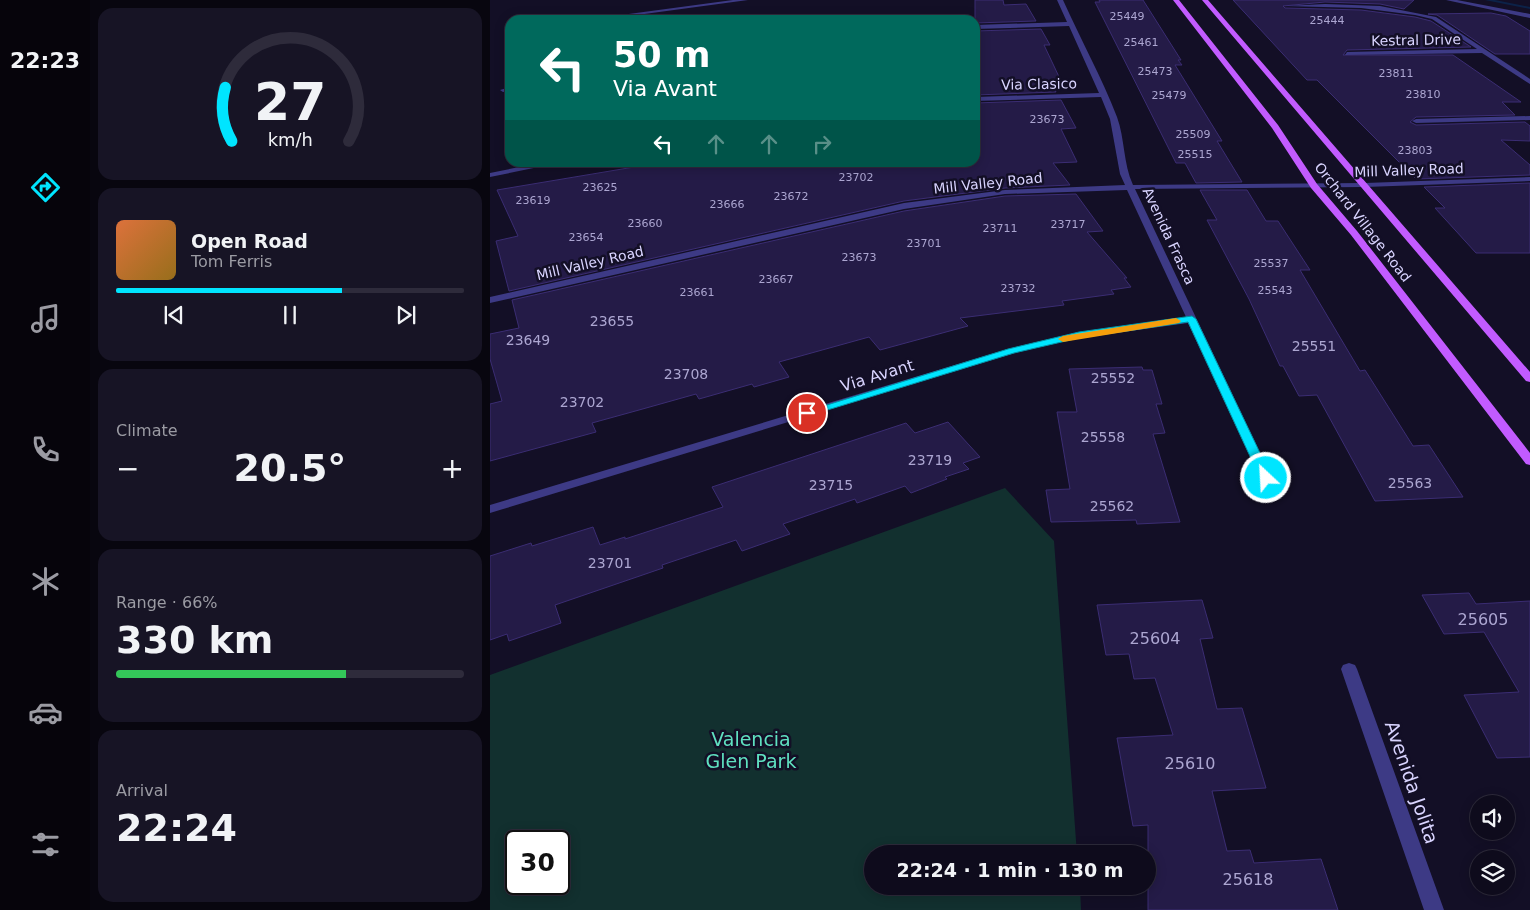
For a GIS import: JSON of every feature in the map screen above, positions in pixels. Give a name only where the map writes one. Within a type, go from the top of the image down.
[{"type":"main road","name":"Orchard Village Road","points":[[1176,0],[1274,127],[1314,186],[1354,233],[1530,460]]},
{"type":"main road","name":"Orchard Village Road","points":[[1205,0],[1530,379]]},
{"type":"street","points":[[627,15],[746,0]]},
{"type":"street","name":"Avenida Frasca","points":[[1060,0],[1114,119],[1124,174],[1266,478]]},
{"type":"street","points":[[1449,0],[1530,16]]},
{"type":"street","points":[[1288,6],[1358,5],[1405,10],[1434,18],[1530,82]]},
{"type":"street","points":[[980,27],[1072,24]]},
{"type":"street","name":"Kestral Drive","points":[[1347,54],[1485,51]]},
{"type":"street","name":"Via Clasico","points":[[980,99],[1104,95]]},
{"type":"street","points":[[1416,121],[1530,118]]},
{"type":"street","points":[[490,175],[533,167]]},
{"type":"street","name":"Mill Valley Road","points":[[490,300],[904,206],[1005,192],[1131,187],[1365,185],[1530,179]]},
{"type":"street","name":"Via Avant","points":[[490,509],[1012,351],[1079,335],[1192,319]]},
{"type":"street","name":"Avenida Jolita","points":[[1349,669],[1434,910]]},
{"type":"green space","name":"Valencia Glen Park","points":[[1005,488],[1054,541],[1076,845],[864,845],[864,895],[1080,895],[1081,910],[490,910],[490,675]]},
{"type":"building","points":[[975,0],[1003,0],[1004,5],[1026,4],[1036,21],[980,23],[980,15],[975,15]]},
{"type":"building","points":[[1099,0],[1143,0],[1181,60],[1178,60],[1182,65],[1175,65],[1222,141],[1217,141],[1242,182],[1196,183],[1185,163],[1176,163],[1095,2],[1100,2]]},
{"type":"building","points":[[1233,0],[1414,0],[1404,9],[1380,4],[1325,2],[1283,6],[1285,8],[1361,10],[1415,17],[1431,21],[1471,47],[1347,50],[1343,55],[1453,55],[1521,102],[1502,102],[1515,115],[1416,117],[1410,122],[1416,125],[1525,122],[1530,126],[1530,141],[1501,140],[1530,165],[1530,175],[1416,179],[1317,80],[1307,80]]},
{"type":"building","points":[[1491,13],[1506,16],[1530,31],[1530,54],[1495,54],[1437,15],[1428,14]]},
{"type":"building","points":[[1041,29],[1050,45],[1044,45],[1061,81],[1050,81],[1056,92],[980,95],[980,31]]},
{"type":"building","points":[[1061,100],[1076,128],[1061,129],[1077,162],[1053,163],[1070,185],[1005,188],[904,201],[509,291],[496,241],[518,236],[497,190],[634,167],[980,167],[980,103]]},
{"type":"building","points":[[1530,183],[1530,253],[1476,253],[1435,208],[1445,208],[1424,187]]},
{"type":"building","points":[[1200,190],[1247,190],[1266,221],[1278,221],[1310,270],[1300,270],[1360,371],[1365,370],[1413,446],[1429,445],[1463,497],[1375,501],[1317,395],[1299,396],[1283,366],[1280,366],[1249,299],[1207,220],[1217,220]]},
{"type":"building","points":[[1076,194],[1103,231],[1087,232],[1127,278],[1124,278],[1131,287],[1111,290],[1114,294],[1062,301],[1064,305],[960,318],[968,326],[880,350],[869,337],[779,362],[789,377],[754,387],[752,384],[699,399],[696,394],[592,423],[596,432],[490,461],[490,404],[502,401],[490,359],[490,334],[519,328],[512,300],[904,211],[1005,196]]},
{"type":"building","points":[[1142,367],[1143,370],[1152,370],[1162,404],[1156,404],[1165,433],[1153,434],[1180,522],[1137,524],[1136,520],[1051,522],[1046,490],[1070,489],[1057,412],[1077,412],[1069,369]]},
{"type":"building","points":[[948,422],[980,457],[963,463],[969,469],[945,477],[947,479],[911,493],[905,486],[857,503],[855,499],[783,524],[790,534],[742,551],[736,540],[662,565],[663,568],[555,605],[561,623],[509,641],[507,634],[490,640],[490,556],[531,543],[532,546],[593,527],[600,545],[625,537],[625,539],[723,507],[712,487],[906,423],[915,433]]},
{"type":"building","points":[[1469,593],[1476,604],[1530,601],[1530,757],[1497,758],[1464,695],[1519,692],[1484,632],[1444,634],[1422,595]]},
{"type":"building","points":[[1202,600],[1213,638],[1200,639],[1217,709],[1242,708],[1266,788],[1212,791],[1227,851],[1250,850],[1254,863],[1321,859],[1338,910],[1148,910],[1148,895],[1156,895],[1156,845],[1148,845],[1148,825],[1133,826],[1117,738],[1173,735],[1155,678],[1134,679],[1129,654],[1106,655],[1097,605]]},
{"type":"waterway","points":[[1487,0],[1530,8]]},
{"type":"slow traffic","points":[[1063,339],[1176,321]]},
{"type":"route","points":[[807,413],[1012,351],[1079,335],[1192,319],[1266,478]]}]
